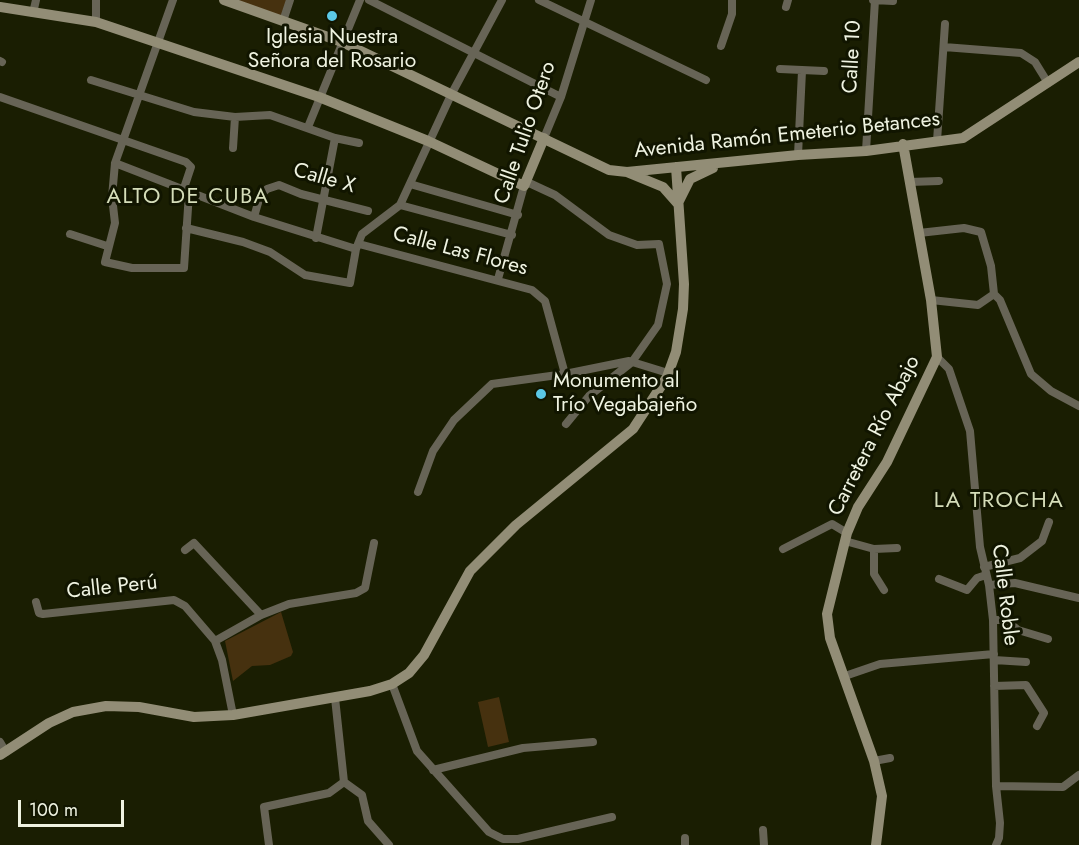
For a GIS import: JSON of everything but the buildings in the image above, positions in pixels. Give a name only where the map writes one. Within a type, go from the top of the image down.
[{"type":"street","points":[[33,13],[36,0]]},
{"type":"street","points":[[96,0],[96,22]]},
{"type":"street","points":[[0,97],[124,139],[186,162],[191,167],[186,192],[184,268],[132,268],[105,262],[107,246],[115,223],[112,197],[115,163],[124,139],[140,96],[173,0]]},
{"type":"street","name":"Avenida Ramón Emeterio Betances","points":[[224,0],[342,42],[609,170],[627,172],[741,160],[866,151],[903,144],[963,138],[1079,62]]},
{"type":"street","points":[[283,21],[290,0]]},
{"type":"street","points":[[308,127],[360,0]]},
{"type":"street","points":[[369,0],[561,97]]},
{"type":"street","points":[[186,228],[243,242],[270,252],[305,275],[350,283],[362,234],[400,205],[428,141],[502,0]]},
{"type":"street","points":[[539,0],[706,80]]},
{"type":"street","name":"Calle Tulio Otero","points":[[498,279],[525,184],[561,97],[591,0]]},
{"type":"street","points":[[721,46],[732,14],[732,0]]},
{"type":"street","points":[[874,0],[893,1]]},
{"type":"street","name":"Calle 10","points":[[866,151],[874,0]]},
{"type":"street","points":[[0,7],[96,22],[319,98],[555,195],[609,235],[637,245],[659,244],[667,284],[658,325],[632,362],[589,396],[566,424]]},
{"type":"street","points":[[937,141],[945,24]]},
{"type":"street","points":[[944,47],[1021,52],[1035,62],[1048,83]]},
{"type":"street","points":[[780,69],[824,71]]},
{"type":"street","points":[[798,155],[802,71]]},
{"type":"street","points":[[91,80],[195,112],[235,117],[270,115],[335,138],[359,143]]},
{"type":"street","points":[[233,148],[235,117]]},
{"type":"street","points":[[316,238],[335,138]]},
{"type":"street","name":"Carretera Río Abajo","points":[[876,845],[882,796],[874,761],[830,638],[827,614],[846,537],[858,507],[887,462],[937,357],[931,300],[903,144]]},
{"type":"street","points":[[678,204],[690,179],[702,171],[741,160]]},
{"type":"street","name":"Calle Las Flores","points":[[115,163],[186,192],[316,238],[498,279],[532,290],[545,301],[565,374]]},
{"type":"street","points":[[2,750],[73,712],[106,706],[139,707],[194,717],[233,715],[335,698],[392,684],[409,673],[424,656],[470,571],[516,525],[633,429],[668,373],[676,352],[683,309],[684,284],[676,167]]},
{"type":"street","points":[[627,172],[663,187],[678,204]]},
{"type":"street","points":[[910,182],[939,181]]},
{"type":"street","points":[[410,184],[518,215]]},
{"type":"street","name":"Calle X","points":[[254,217],[260,196],[267,189],[279,185],[301,194],[368,211]]},
{"type":"street","points":[[400,205],[512,235]]},
{"type":"street","points":[[919,233],[964,228],[981,232],[991,266],[994,294],[1000,300],[1031,374],[1052,391],[1079,406]]},
{"type":"street","points":[[70,234],[107,246]]},
{"type":"street","points":[[931,300],[978,305],[994,294]]},
{"type":"street","name":"Calle Roble","points":[[937,357],[949,369],[962,400],[970,431],[978,536],[989,585],[993,620],[996,786],[1000,823],[996,845]]},
{"type":"street","points":[[418,492],[433,451],[454,420],[492,384],[632,362],[668,373]]},
{"type":"street","points":[[939,579],[966,590],[985,571],[1020,558],[1042,541],[1049,522]]},
{"type":"street","points":[[783,549],[832,524],[846,537],[874,549],[897,548]]},
{"type":"street","points":[[185,550],[194,543],[261,615]]},
{"type":"street","points":[[215,641],[261,615],[289,604],[356,593],[365,588],[374,543]]},
{"type":"street","points":[[874,549],[874,573],[884,591]]},
{"type":"street","points":[[989,585],[1015,584],[1079,598]]},
{"type":"street","name":"Calle Perú","points":[[36,602],[39,613],[43,614],[174,600],[185,606],[215,641],[222,660],[233,715]]},
{"type":"street","points":[[993,620],[1006,620],[1018,630],[1048,639]]},
{"type":"street","points":[[845,676],[880,664],[994,657],[1026,662]]},
{"type":"street","points":[[392,684],[417,751],[489,832],[503,839],[518,839],[612,817]]},
{"type":"street","points":[[994,686],[1026,685],[1044,713],[1036,726]]},
{"type":"street","points":[[335,698],[344,757],[344,782]]},
{"type":"street","points":[[433,770],[523,748],[593,742]]},
{"type":"street","points":[[874,761],[890,759]]},
{"type":"street","points":[[996,786],[1064,787],[1079,775]]},
{"type":"street","points":[[269,845],[264,807],[329,793],[344,782]]},
{"type":"street","points":[[344,782],[362,795],[368,821],[389,845]]},
{"type":"street","points":[[763,830],[764,845]]},
{"type":"shaded area","points":[[230,0],[288,0],[281,19]]},
{"type":"shaded area","points":[[281,612],[293,652],[291,656],[270,665],[252,666],[233,681],[225,641]]},
{"type":"shaded area","points":[[499,697],[509,742],[488,747],[478,702]]},
{"type":"place","name":"Iglesia Nuestra Señora del Rosario","points":[[332,16]]},
{"type":"place","name":"Monumento al Trío Vegabajeño","points":[[541,394]]},
{"type":"district","name":"ALTO DE CUBA","points":[[188,198]]},
{"type":"district","name":"LA TROCHA","points":[[999,502]]}]
